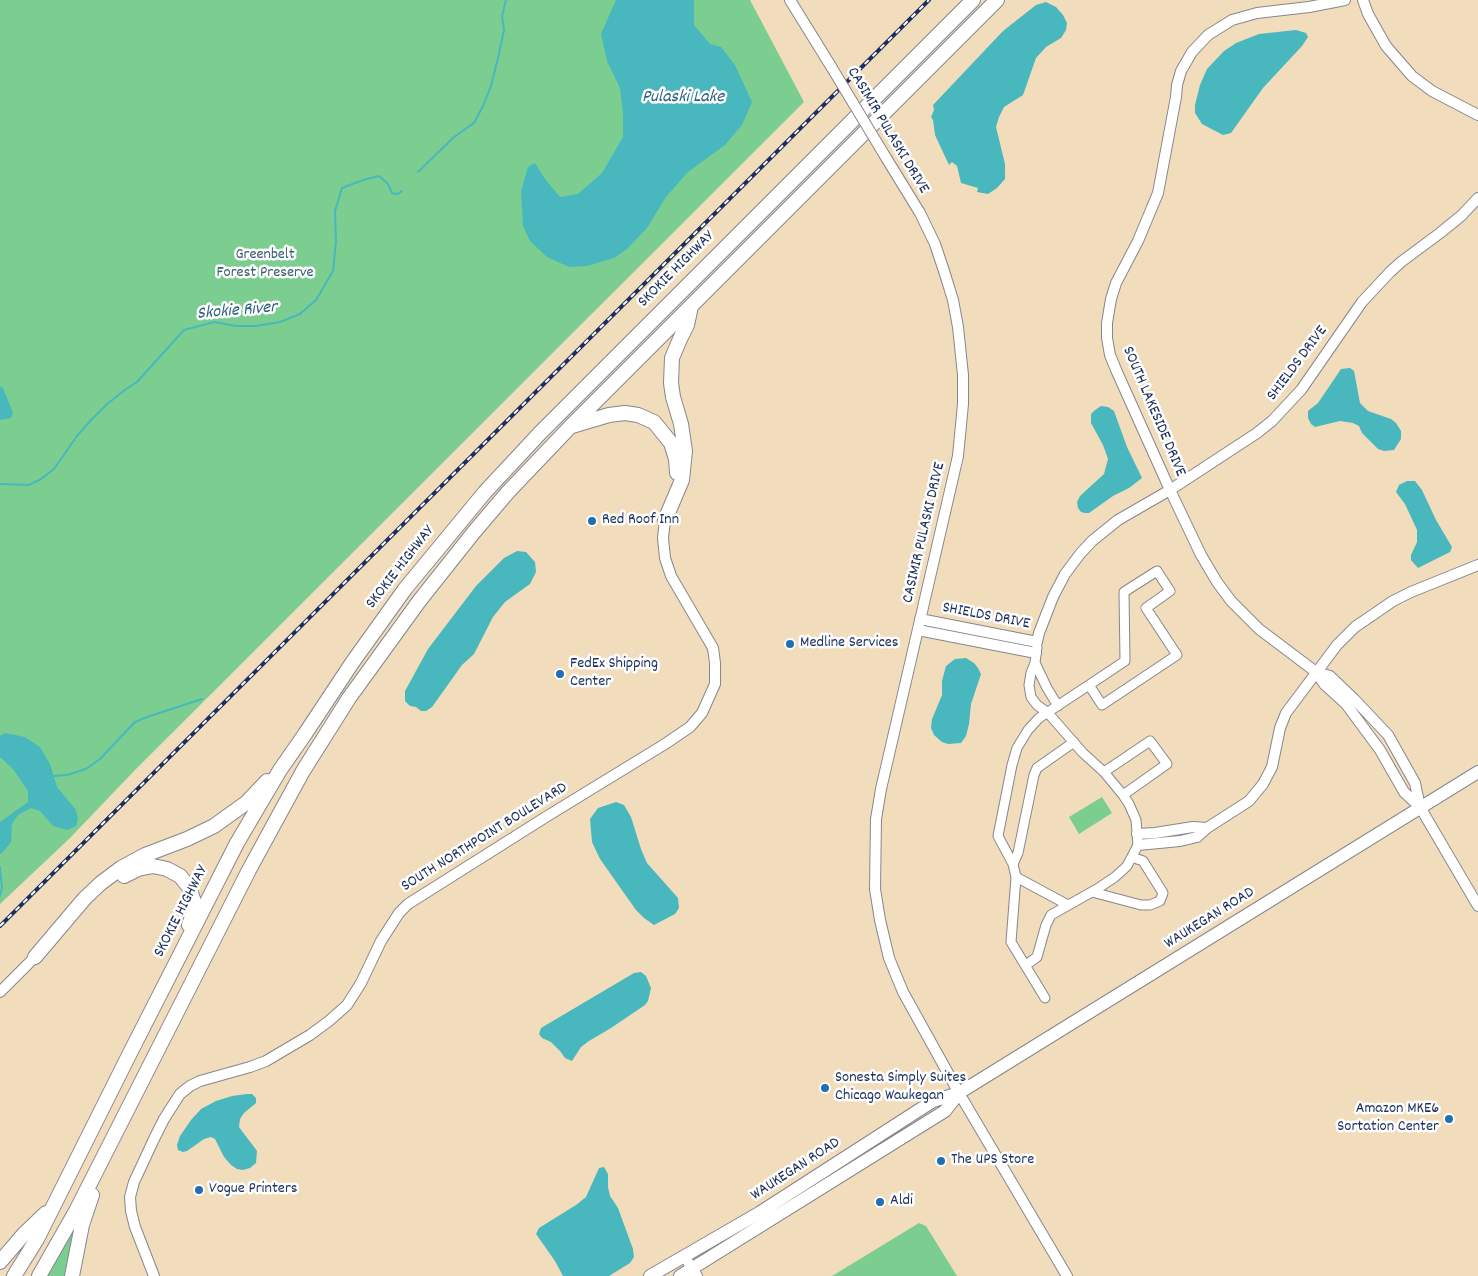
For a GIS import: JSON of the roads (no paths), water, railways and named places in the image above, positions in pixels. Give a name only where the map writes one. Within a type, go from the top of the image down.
[{"type":"highway","name":"SKOKIE HIGHWAY","points":[[14,1276],[37,1238],[237,843],[280,770],[352,663],[406,589],[461,520],[502,473],[574,397],[973,0]]},
{"type":"highway","points":[[39,1276],[73,1216],[248,870],[304,770],[349,698],[420,600],[508,492],[570,427],[997,0]]},
{"type":"highway","points":[[665,520],[682,480],[685,451],[681,424],[672,397],[672,358],[687,325],[691,306]]},
{"type":"highway","points":[[570,427],[625,412],[654,422],[671,443],[676,459],[677,473],[665,520]]},
{"type":"highway","points":[[35,957],[85,898],[121,868],[145,854],[187,839],[214,826],[246,803],[261,789],[305,734]]},
{"type":"highway","points":[[35,957],[117,880],[138,869],[153,866],[167,869],[180,876],[189,887],[194,902],[193,914],[160,994]]},
{"type":"highway","points":[[72,1276],[87,1210],[122,1120]]},
{"type":"highway","points":[[0,1262],[24,1234],[53,1206]]},
{"type":"main road","name":"WAUKEGAN ROAD","points":[[650,1276],[759,1213],[933,1101],[959,1093],[1478,772]]},
{"type":"main road","name":"WAUKEGAN ROAD","points":[[680,1276],[695,1272],[945,1111],[959,1093]]},
{"type":"street","name":"CASIMIR PULASKI DRIVE","points":[[790,0],[920,213],[935,244],[953,300],[963,367],[964,404],[958,456],[879,797],[876,819],[875,889],[880,920],[889,958],[903,992],[959,1093],[1067,1276]]},
{"type":"street","name":"SOUTH LAKESIDE DRIVE","points":[[1345,0],[1309,7],[1257,13],[1232,20],[1214,31],[1199,44],[1190,56],[1181,71],[1177,86],[1158,193],[1138,241],[1116,283],[1107,323],[1107,338],[1116,372],[1170,490],[1217,582],[1231,601],[1259,629],[1316,672],[1324,684],[1346,704],[1380,750],[1404,792],[1420,807]]},
{"type":"street","points":[[1363,0],[1368,14],[1386,46],[1412,76],[1432,91],[1478,114]]},
{"type":"street","name":"SHIELDS DRIVE","points":[[920,619],[1037,642],[1053,597],[1065,574],[1080,554],[1118,520],[1170,490],[1257,433],[1272,421],[1301,390],[1362,302],[1390,272],[1461,216],[1478,198]]},
{"type":"street","name":"SOUTH NORTHPOINT BOULEVARD","points":[[154,1276],[135,1227],[130,1197],[134,1182],[154,1139],[180,1094],[200,1081],[266,1061],[329,1021],[347,1005],[361,983],[381,941],[399,913],[408,904],[549,814],[665,744],[690,727],[702,713],[715,684],[713,648],[671,576],[663,538],[665,520]]},
{"type":"street","points":[[1138,845],[1197,836],[1248,801],[1263,784],[1272,767],[1280,728],[1286,713],[1337,645],[1355,627],[1393,600],[1478,565]]},
{"type":"street","points":[[1045,998],[1011,942],[1016,877],[1013,864],[998,836],[1012,766],[1017,748],[1028,730],[1039,718],[1125,661],[1124,592],[1157,571],[1170,591],[1146,608],[1177,655],[1102,705],[1089,685]]},
{"type":"street","name":"SHIELDS DRIVE","points":[[918,630],[1036,658]]},
{"type":"street","points":[[1026,965],[1037,957],[1046,925],[1051,915],[1115,877],[1127,866],[1138,845],[1136,820],[1123,795],[1104,772],[1083,753],[1048,713],[1037,705],[1031,697],[1030,685],[1036,658],[1037,642]]},
{"type":"street","points":[[1036,658],[1046,688],[1058,706]]},
{"type":"street","name":"SOUTH LAKESIDE DRIVE","points":[[1316,672],[1330,676],[1388,735],[1415,783],[1420,807]]},
{"type":"street","points":[[1104,772],[1150,741],[1167,764],[1123,795]]},
{"type":"street","points":[[1013,864],[1018,853],[1037,768],[1074,742]]},
{"type":"street","points":[[1420,807],[1478,906]]},
{"type":"street","points":[[1137,834],[1192,827],[1207,828]]},
{"type":"street","points":[[1184,828],[1186,839]]},
{"type":"street","points":[[1092,892],[1141,905],[1150,905],[1160,901],[1163,893],[1143,861],[1132,857]]},
{"type":"street","points":[[1016,877],[1068,905]]},
{"type":"street","points":[[0,992],[35,957]]},
{"type":"street","points":[[685,1257],[695,1272]]},
{"type":"water","name":"Pulaski Lake","points":[[616,0],[694,0],[694,25],[710,44],[721,47],[735,65],[752,102],[742,125],[725,145],[688,172],[666,197],[647,228],[627,249],[614,258],[587,266],[569,267],[547,257],[530,241],[523,226],[521,191],[528,167],[535,163],[560,197],[578,194],[602,173],[623,137],[620,88],[607,61],[601,34]]},
{"type":"water","points":[[1046,2],[1056,7],[1063,15],[1067,23],[1066,30],[1061,38],[1046,47],[1036,58],[1023,95],[1004,107],[999,117],[996,127],[1005,164],[1005,179],[988,194],[977,192],[978,188],[961,183],[957,166],[952,162],[949,165],[935,135],[931,117],[934,110],[933,105],[1003,31],[1036,5]]},
{"type":"water","points":[[1296,30],[1306,33],[1308,37],[1263,88],[1231,133],[1223,135],[1202,124],[1195,113],[1200,85],[1207,69],[1224,51],[1236,43],[1259,34]]},
{"type":"water","points":[[1350,368],[1354,371],[1360,403],[1368,411],[1391,419],[1401,431],[1401,439],[1394,450],[1384,451],[1378,449],[1362,433],[1359,426],[1353,423],[1340,421],[1315,427],[1311,424],[1308,418],[1308,411],[1318,403],[1341,369]]},
{"type":"water","points":[[0,386],[3,388],[13,413],[11,418],[0,420]]},
{"type":"water","points":[[1101,406],[1108,407],[1114,411],[1127,447],[1142,478],[1089,513],[1085,513],[1081,512],[1078,508],[1077,502],[1080,496],[1104,474],[1108,459],[1091,423],[1091,414]]},
{"type":"water","points":[[1407,481],[1415,481],[1422,490],[1436,520],[1452,547],[1450,552],[1418,568],[1411,560],[1411,555],[1417,542],[1417,530],[1405,504],[1396,492],[1399,485]]},
{"type":"water","points":[[517,551],[526,552],[535,562],[536,572],[530,584],[505,602],[493,617],[474,654],[462,665],[432,707],[426,711],[421,711],[416,707],[410,706],[405,701],[405,691],[428,649],[476,586],[504,558]]},
{"type":"water","points":[[966,658],[974,663],[981,674],[971,704],[966,736],[961,743],[948,744],[942,742],[934,735],[931,728],[932,719],[942,695],[942,681],[946,666],[955,659]]},
{"type":"water","points":[[5,733],[25,737],[40,747],[50,764],[57,787],[76,810],[78,819],[76,826],[67,830],[53,826],[40,811],[31,808],[18,815],[12,824],[11,842],[0,854],[0,822],[28,802],[28,791],[13,769],[0,757],[0,736]]},
{"type":"water","points":[[616,802],[624,805],[631,817],[647,863],[678,898],[679,908],[675,914],[654,925],[636,910],[600,859],[592,842],[590,819],[598,808]]},
{"type":"water","points":[[641,972],[646,976],[651,988],[645,1005],[581,1047],[572,1061],[565,1058],[551,1042],[542,1038],[539,1034],[541,1028],[634,973]]},
{"type":"water","points":[[252,1094],[256,1098],[256,1103],[244,1113],[240,1119],[239,1127],[257,1151],[256,1163],[250,1168],[243,1170],[231,1165],[224,1157],[215,1139],[211,1137],[204,1139],[187,1151],[178,1150],[177,1145],[180,1136],[201,1109],[216,1101]]},
{"type":"water","points":[[604,1167],[608,1174],[610,1196],[618,1208],[633,1249],[634,1257],[630,1263],[609,1276],[563,1276],[536,1234],[539,1228],[586,1197],[599,1168]]},
{"type":"waterway","name":"Skokie River","points":[[418,172],[454,137],[474,123],[483,106],[491,86],[498,58],[504,30],[502,16],[506,0]]},
{"type":"waterway","name":"Skokie River","points":[[0,484],[29,485],[54,469],[77,436],[91,420],[106,405],[137,382],[184,330],[214,322],[236,326],[256,326],[280,322],[300,314],[316,300],[333,271],[336,241],[335,211],[342,188],[379,176],[388,184],[392,193],[398,194],[402,191]]},
{"type":"waterway","points":[[54,776],[67,775],[86,769],[100,759],[135,722],[202,699]]},
{"type":"waterway","points":[[0,867],[2,888],[0,896]]},
{"type":"railway","points":[[0,926],[929,0]]},
{"type":"place","name":"Red Roof Inn","points":[[592,521]]},
{"type":"place","name":"Medline Services","points":[[790,644]]},
{"type":"place","name":"FedEx Shipping Center","points":[[560,674]]},
{"type":"place","name":"Sonesta Simply Suites Chicago Waukegan","points":[[825,1088]]},
{"type":"place","name":"Amazon MKE6 Sortation Center","points":[[1449,1119]]},
{"type":"place","name":"The UPS Store","points":[[941,1161]]},
{"type":"place","name":"Vogue Printers","points":[[199,1190]]},
{"type":"place","name":"Aldi","points":[[880,1202]]},
{"type":"park label","name":"Greenbelt Forest Preserve","points":[[265,265]]}]
